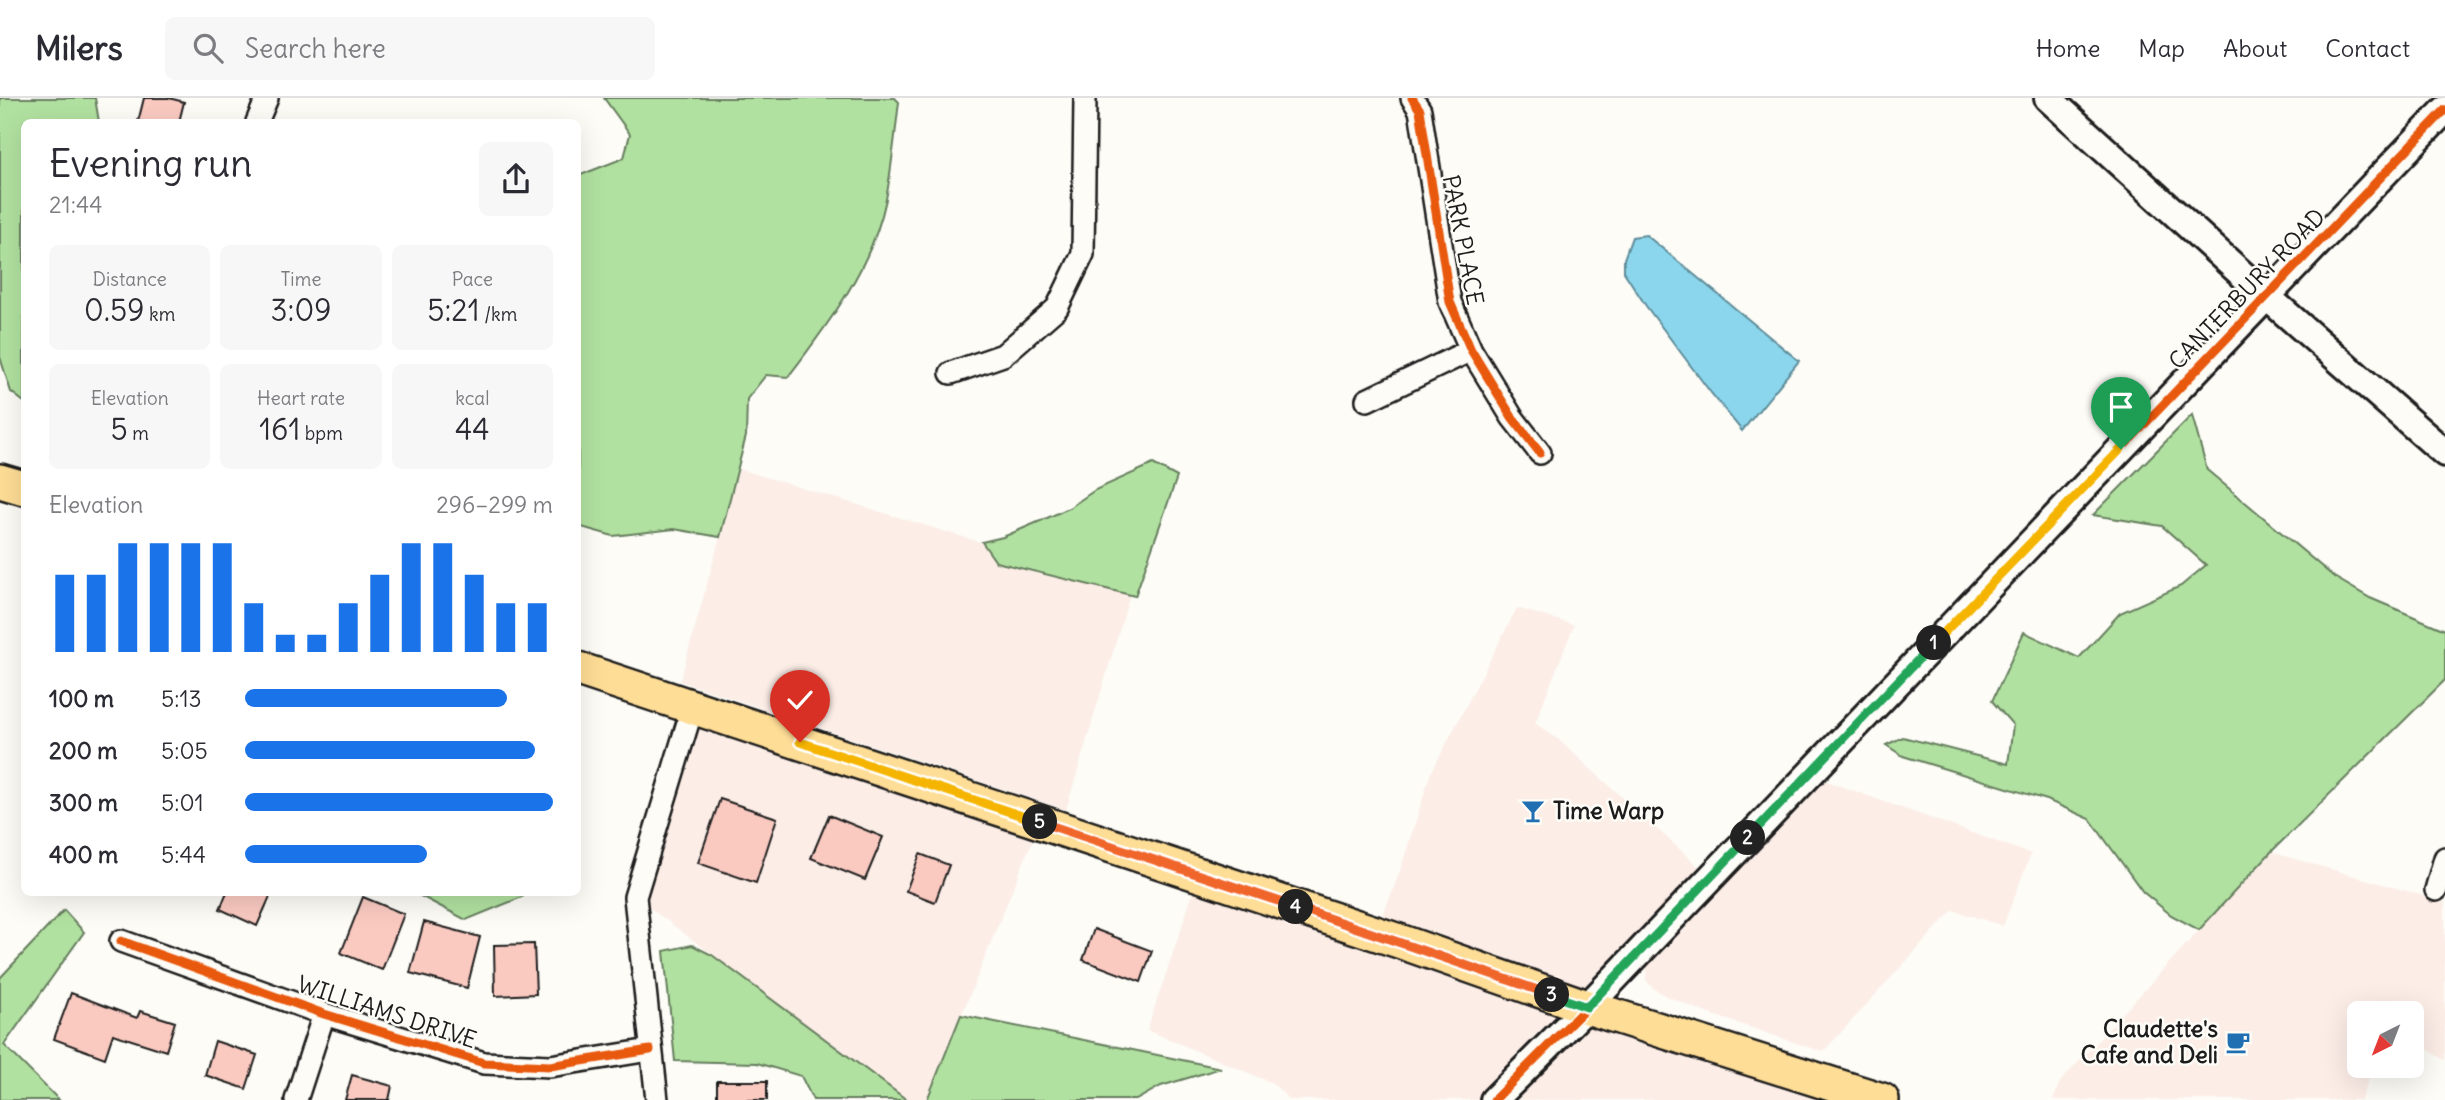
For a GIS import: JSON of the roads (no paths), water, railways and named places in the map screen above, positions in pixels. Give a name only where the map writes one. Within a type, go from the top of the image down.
[{"type":"main road","points":[[0,481],[21,487]]},
{"type":"main road","points":[[581,669],[1419,948],[1587,1007],[1882,1100]]},
{"type":"street","points":[[258,119],[267,98]]},
{"type":"street","points":[[951,373],[1003,355],[1057,308],[1083,254],[1085,98]]},
{"type":"street","name":"PARK PLACE","points":[[1412,98],[1420,110],[1450,302],[1471,350],[1512,417],[1540,453]]},
{"type":"street","points":[[2048,98],[2266,296],[2445,453]]},
{"type":"street","name":"CANTERBURY ROAD","points":[[1494,1100],[1587,1007],[2445,110]]},
{"type":"street","points":[[1367,400],[1471,350]]},
{"type":"street","points":[[657,1100],[635,897],[693,706]]},
{"type":"street","points":[[2436,890],[2445,858]]},
{"type":"street","name":"WILLIAMS DRIVE","points":[[121,941],[324,1014],[484,1063],[550,1066],[650,1050]]},
{"type":"street","points":[[296,1100],[324,1014]]},
{"type":"water","points":[[1646,235],[1799,361],[1742,431],[1646,306],[1624,272],[1624,259],[1632,237]]},
{"type":"place","name":"Time Warp","points":[[1533,811]]},
{"type":"place","name":"Claudette's Cafe and Deli","points":[[2238,1042]]}]
